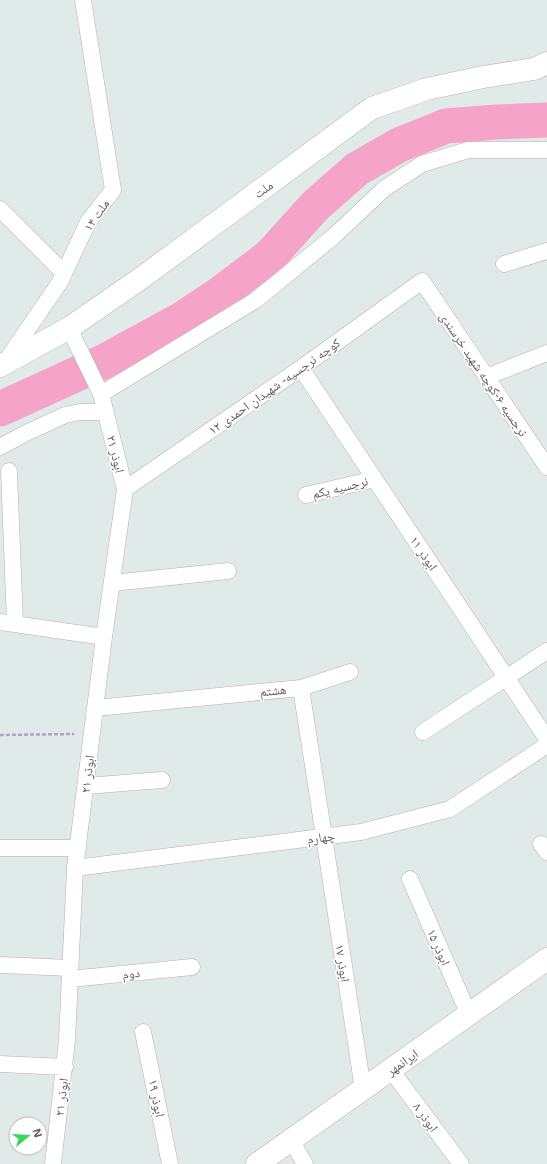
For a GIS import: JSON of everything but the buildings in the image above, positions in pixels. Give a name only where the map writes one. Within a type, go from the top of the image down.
[{"type":"main road","name":"ملت","points":[[2,364],[69,328],[140,279],[372,108],[427,89],[483,77],[534,69],[547,63]]},
{"type":"main road","name":"ایرانمهر","points":[[257,1164],[547,959]]},
{"type":"street","name":"۱۴ ملت","points":[[2,364],[60,282],[88,222],[113,190],[83,0]]},
{"type":"street","points":[[99,391],[256,300],[334,236],[385,188],[422,164],[468,150],[547,150]]},
{"type":"street","points":[[0,209],[64,273]]},
{"type":"street","points":[[504,264],[547,251]]},
{"type":"street","name":"کوچه نرجسیه- شهیدان احمدی ۱۲","points":[[125,489],[301,368],[422,281]]},
{"type":"street","name":"نرجسیه ۶-کوچه شهید خرسندی","points":[[422,281],[547,467]]},
{"type":"street","name":"۲۱ ابوذر","points":[[53,1164],[65,1066],[75,868],[104,637],[125,489],[99,391],[69,328]]},
{"type":"street","points":[[486,377],[547,353]]},
{"type":"street","name":"ابوذر ۱۱","points":[[301,368],[547,739]]},
{"type":"street","points":[[0,447],[65,415],[80,412],[105,412]]},
{"type":"street","points":[[8,471],[8,623],[104,637]]},
{"type":"street","name":"نرجسیه یکم","points":[[306,496],[375,478]]},
{"type":"street","points":[[112,583],[228,571]]},
{"type":"street","points":[[422,732],[547,651]]},
{"type":"street","points":[[301,688],[350,672]]},
{"type":"street","name":"هشتم","points":[[96,708],[301,688],[324,837]]},
{"type":"street","name":"چهارم","points":[[75,868],[361,832],[450,809],[547,745]]},
{"type":"street","points":[[86,786],[162,780]]},
{"type":"street","name":"۱۷ ابوذر","points":[[324,837],[363,1090]]},
{"type":"street","points":[[0,848],[78,848]]},
{"type":"street","name":"۱۵ ابوذر","points":[[410,879],[469,1015]]},
{"type":"street","name":"دوم","points":[[0,965],[70,974],[192,967]]},
{"type":"street","name":"ابوذر ۱۹","points":[[143,1032],[170,1164]]},
{"type":"street","points":[[0,1064],[65,1066]]},
{"type":"street","name":"۸ ابوذر","points":[[391,1070],[460,1164]]},
{"type":"street","points":[[291,1140],[305,1164]]},
{"type":"path","points":[[0,735],[92,734]]},
{"type":"waterway","points":[[0,409],[103,362],[182,319],[221,293],[270,256],[315,206],[357,169],[399,145],[446,126],[547,120]]}]
